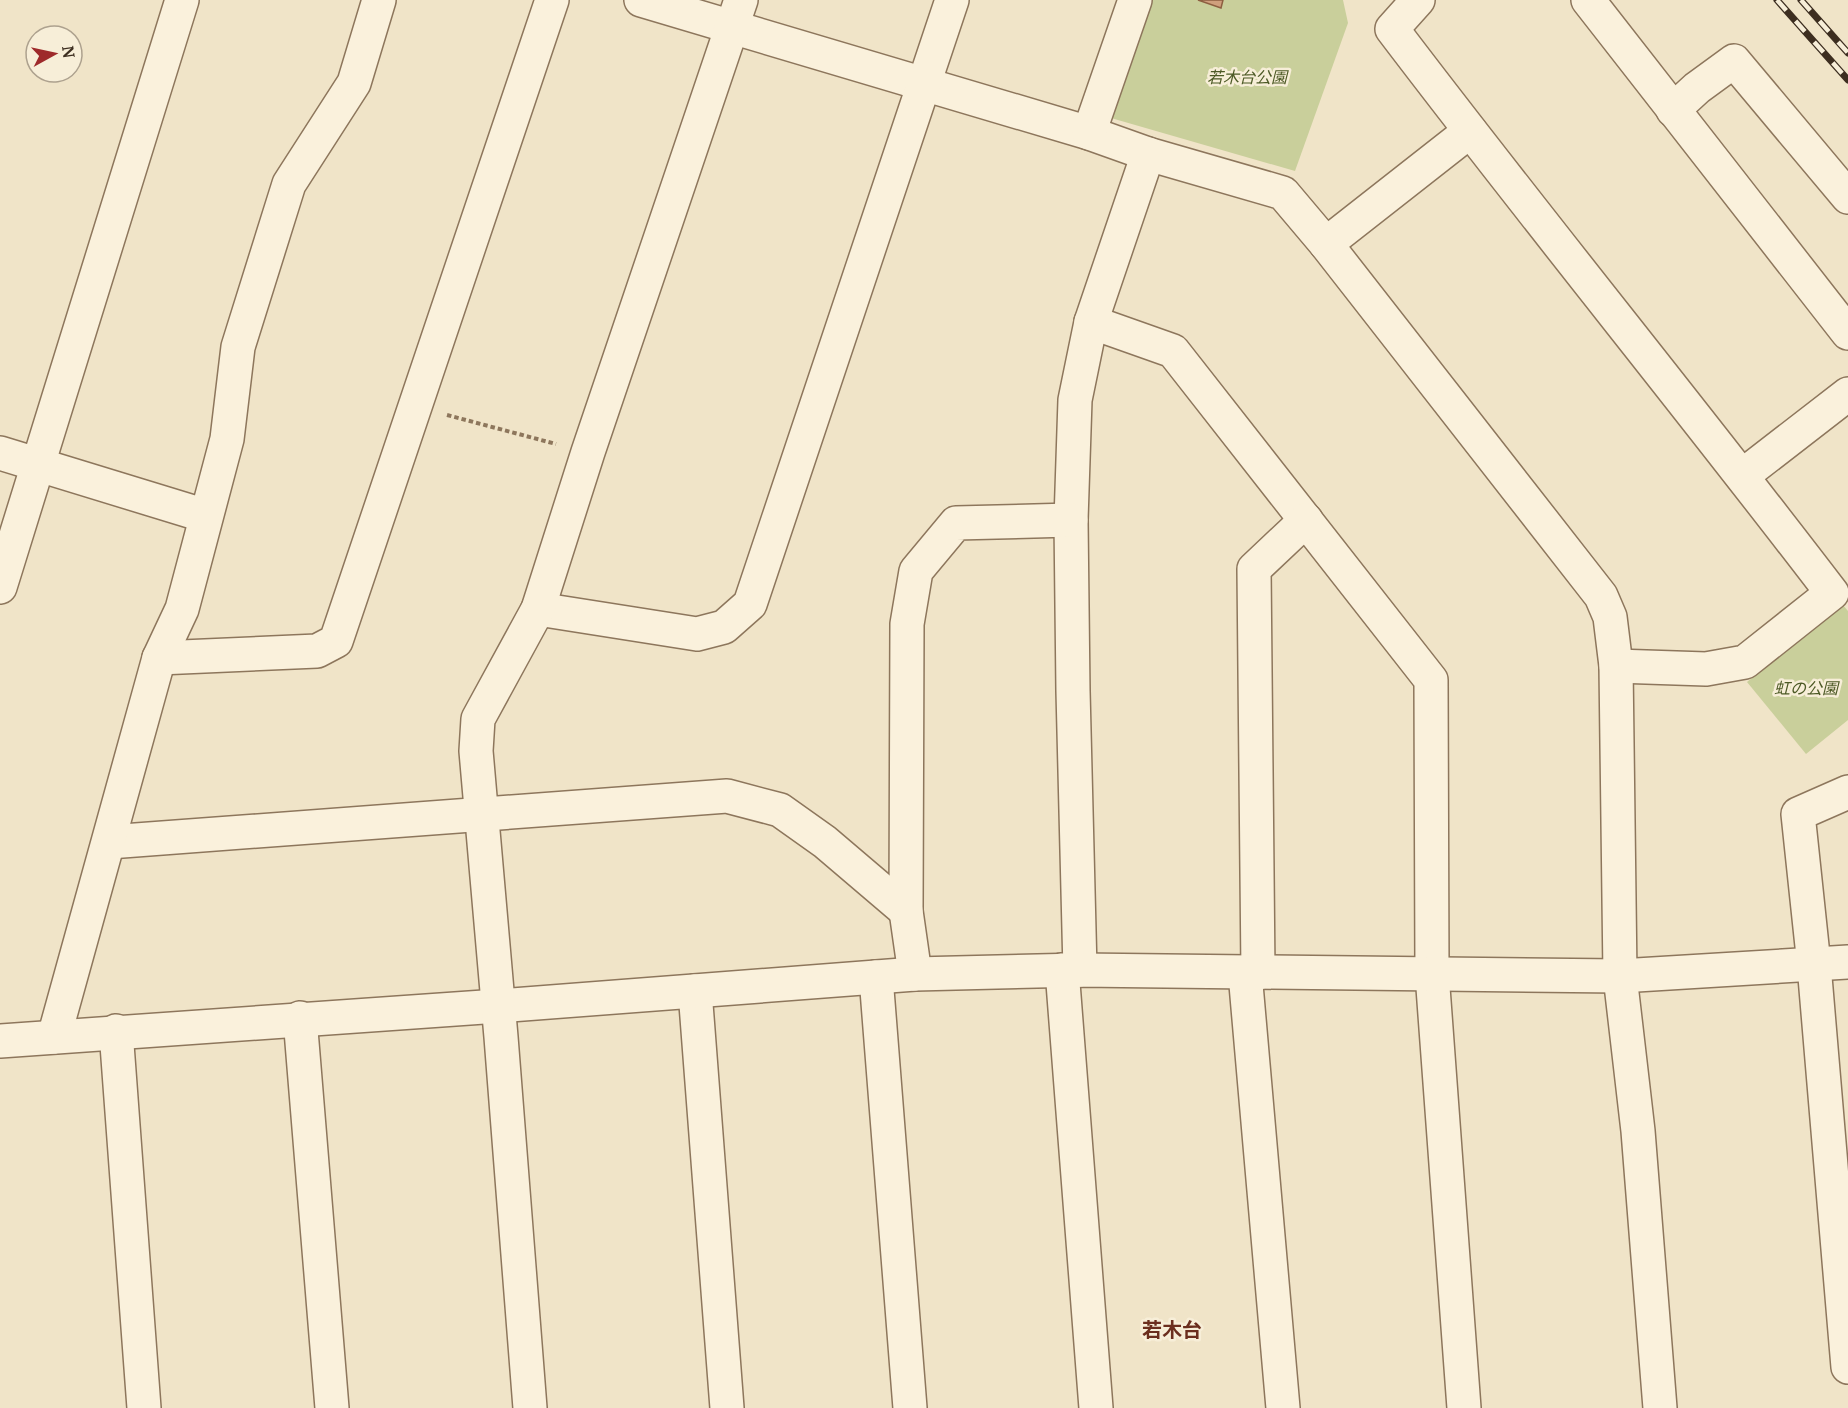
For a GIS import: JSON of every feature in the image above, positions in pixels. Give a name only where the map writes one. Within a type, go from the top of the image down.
[{"type":"street","points":[[0,587],[182,0]]},
{"type":"street","points":[[54,1037],[159,658],[182,609],[227,439],[238,347],[289,184],[354,83],[379,0]]},
{"type":"street","points":[[159,658],[317,651],[336,641],[552,0]]},
{"type":"street","points":[[640,0],[736,14],[924,83],[1089,133],[1148,154],[1284,193],[1601,596],[1610,617],[1616,666],[1620,976],[1638,1131],[1660,1408]]},
{"type":"street","points":[[538,609],[697,634],[724,627],[750,604],[952,0]]},
{"type":"street","points":[[1089,133],[1135,0]]},
{"type":"street","points":[[1418,0],[1392,28],[1832,594],[1745,662],[1706,669],[1616,666]]},
{"type":"street","points":[[1588,0],[1848,333]]},
{"type":"street","points":[[530,1408],[476,751],[478,719],[538,609],[588,452],[736,14]]},
{"type":"street","points":[[1674,110],[1698,88],[1734,61],[1848,197]]},
{"type":"street","points":[[1326,244],[1470,131]]},
{"type":"street","points":[[1096,1408],[1071,970],[1073,691],[1071,520],[1075,400],[1091,321],[1148,154]]},
{"type":"street","points":[[1091,321],[1173,351],[1431,680],[1432,974],[1464,1408]]},
{"type":"street","points":[[1742,476],[1848,393]]},
{"type":"street","points":[[0,453],[206,516]]},
{"type":"street","points":[[915,974],[906,911],[907,624],[916,570],[956,523],[1071,520]]},
{"type":"street","points":[[1283,1408],[1252,973],[1254,569],[1306,520]]},
{"type":"street","points":[[1848,792],[1798,814],[1814,965],[1848,1367]]},
{"type":"street","points":[[109,842],[483,816],[727,796],[780,810],[825,842],[906,911]]},
{"type":"street","points":[[0,1041],[915,974],[1071,970],[1620,976],[1848,962]]},
{"type":"street","points":[[876,977],[910,1408]]},
{"type":"street","points":[[695,991],[728,1408]]},
{"type":"street","points":[[300,1018],[332,1408]]},
{"type":"street","points":[[116,1031],[144,1408]]},
{"type":"path","points":[[414,407],[588,452]]},
{"type":"green space","name":"若木台公園","points":[[1150,0],[1343,0],[1348,23],[1295,171],[1111,118]]},
{"type":"green space","name":"虹の公園","points":[[1842,604],[1848,611],[1848,720],[1806,754],[1747,682]]},
{"type":"building","points":[[1198,0],[1223,0],[1221,8]]},
{"type":"railway","points":[[1777,0],[1848,80]]},
{"type":"railway","points":[[1801,0],[1848,53]]},
{"type":"district","name":"若木台","points":[[1172,1329]]}]
